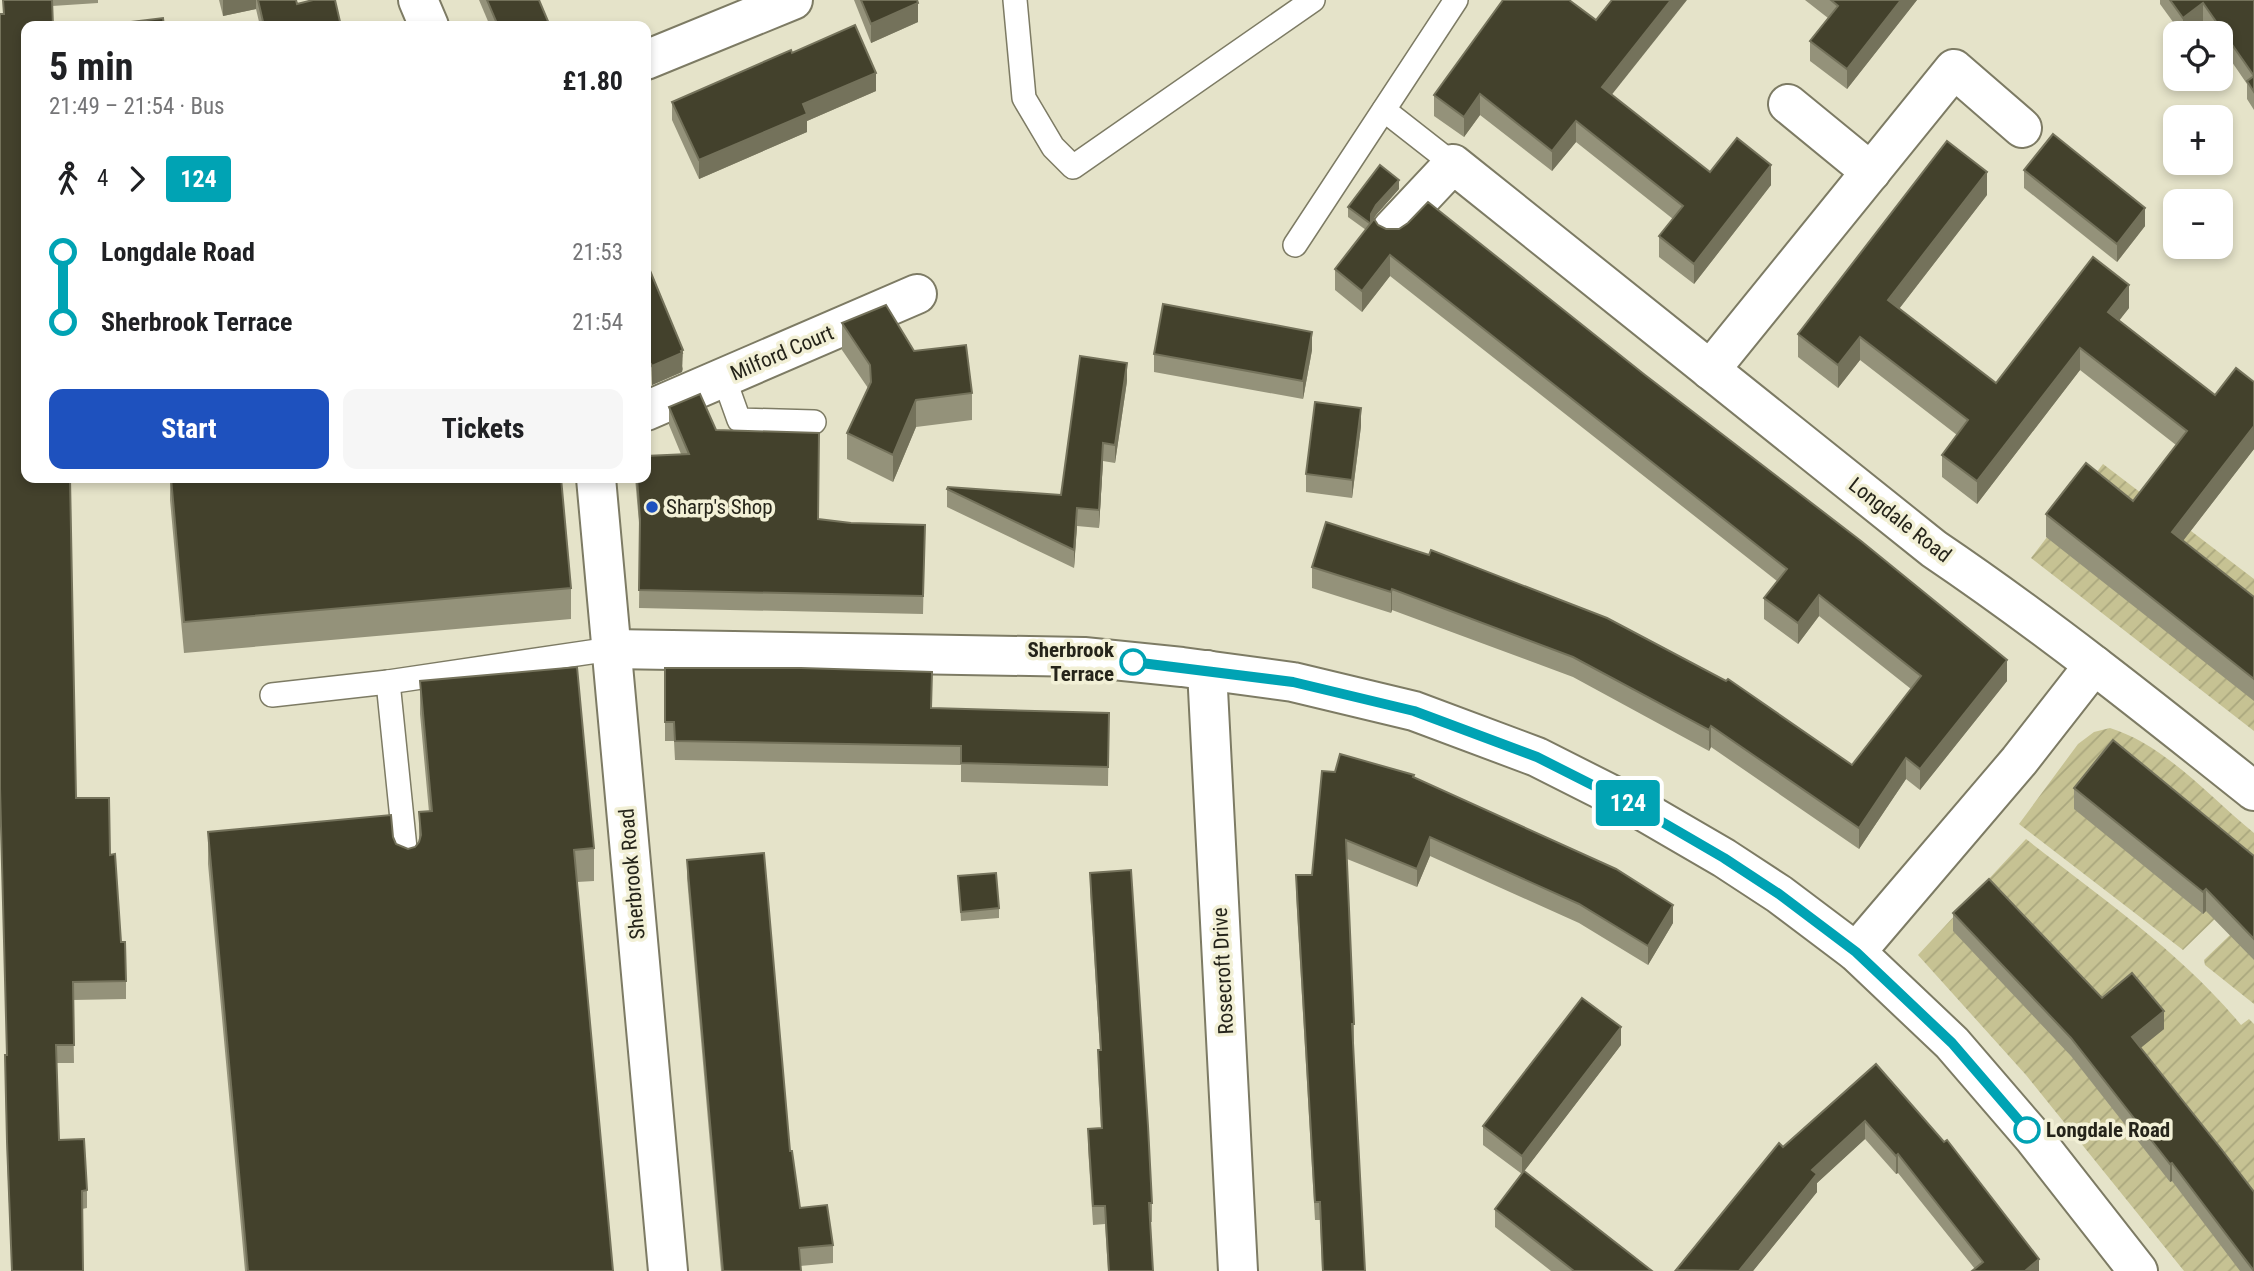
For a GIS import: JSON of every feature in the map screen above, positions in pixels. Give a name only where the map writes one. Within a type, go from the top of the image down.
[{"type":"street","points":[[418,0],[427,21]]},
{"type":"street","points":[[651,58],[793,0]]},
{"type":"street","points":[[1710,370],[1954,69],[2022,128]]},
{"type":"street","points":[[1788,104],[1871,172]]},
{"type":"street","points":[[1392,229],[1453,164]]},
{"type":"street","name":"Longdale Road","points":[[1453,164],[1934,549],[2094,665],[2254,791]]},
{"type":"street","name":"Milford Court","points":[[651,409],[917,294]]},
{"type":"street","name":"Sherbrook Road","points":[[596,483],[668,1271]]},
{"type":"street","points":[[611,649],[1084,657],[1207,670],[1293,682],[1414,711],[1537,757],[1638,808],[1724,858],[1779,894],[1856,952],[1952,1043],[2033,1137],[2138,1271]]},
{"type":"street","points":[[1856,952],[2019,761],[2094,665]]},
{"type":"street","name":"Rosecroft Drive","points":[[1207,670],[1238,1271]]},
{"type":"lane","points":[[1015,0],[1024,98],[1053,147],[1073,167],[1312,0]]},
{"type":"lane","points":[[1295,245],[1456,0]]},
{"type":"lane","points":[[1384,110],[1453,164]]},
{"type":"lane","points":[[724,378],[739,419],[814,422]]},
{"type":"lane","points":[[272,695],[388,682],[611,649]]},
{"type":"lane","points":[[388,682],[407,868]]},
{"type":"shaded area","points":[[2103,464],[2254,579],[2254,731],[2031,558]]},
{"type":"shaded area","points":[[2110,728],[2130,736],[2168,759],[2254,833],[2254,881],[2183,950],[2019,824],[2078,744],[2094,732]]},
{"type":"shaded area","points":[[2026,839],[2166,949],[2218,998],[2241,1025],[2249,1019],[2254,1024],[2254,1271],[2184,1271],[2026,1075],[1918,955]]},
{"type":"shaded area","points":[[2254,912],[2254,1004],[2205,965],[2204,960]]},
{"type":"building","points":[[3,0],[52,0],[53,21],[21,21],[21,483],[70,483],[76,798],[109,798],[110,855],[115,854],[121,942],[125,942],[126,981],[73,982],[74,1045],[56,1045],[59,1140],[84,1139],[87,1190],[82,1191],[83,1271],[12,1271],[0,788],[0,14],[4,14]]},
{"type":"building","points":[[258,0],[296,0],[297,4],[313,0],[335,0],[340,21],[263,21]]},
{"type":"building","points":[[487,0],[539,0],[548,21],[496,21]]},
{"type":"building","points":[[861,0],[917,0],[918,3],[871,24]]},
{"type":"building","points":[[1503,0],[1569,0],[1596,20],[1612,0],[1671,0],[1602,87],[1710,172],[1737,138],[1771,165],[1694,264],[1659,236],[1683,206],[1576,121],[1552,151],[1480,94],[1464,117],[1434,95]]},
{"type":"building","points":[[1831,0],[1901,0],[1847,69],[1810,41],[1838,6]]},
{"type":"building","points":[[2170,0],[2254,0],[2254,76],[2233,46],[2233,21],[2216,21],[2203,3],[2183,18]]},
{"type":"building","points":[[163,18],[163,21],[138,21]]},
{"type":"building","points":[[855,25],[876,73],[803,104],[807,114],[699,160],[672,102]]},
{"type":"building","points":[[2254,76],[2254,92],[2247,81]]},
{"type":"building","points":[[2053,134],[2145,208],[2117,244],[2024,170]]},
{"type":"building","points":[[1947,141],[1987,172],[1888,300],[1996,383],[2093,257],[2129,285],[2108,312],[2215,395],[2236,368],[2254,382],[2254,426],[2172,532],[2254,597],[2254,679],[2046,514],[2086,463],[2133,501],[2187,431],[2080,348],[1977,481],[1942,455],[1968,420],[1860,337],[1838,365],[1798,334]]},
{"type":"building","points":[[1380,165],[1399,180],[1376,205],[1371,214],[1371,224],[1348,207]]},
{"type":"building","points":[[1428,202],[1645,375],[1861,541],[2007,660],[1920,769],[1906,758],[1859,828],[1711,726],[1709,730],[1573,657],[1392,589],[1391,592],[1312,567],[1326,522],[1429,555],[1431,550],[1607,618],[1726,681],[1728,679],[1852,765],[1921,676],[1819,595],[1798,623],[1764,598],[1787,569],[1390,255],[1362,291],[1335,269],[1374,219],[1386,229],[1399,229]]},
{"type":"building","points":[[651,273],[683,350],[682,353],[652,366]]},
{"type":"building","points":[[1163,304],[1312,332],[1303,381],[1154,354]]},
{"type":"building","points":[[886,305],[914,351],[966,345],[972,393],[916,400],[893,455],[847,433],[871,382],[870,365],[842,323]]},
{"type":"building","points":[[1080,356],[1127,363],[1115,445],[1103,443],[1099,510],[1077,508],[1074,550],[947,489],[1061,495]]},
{"type":"building","points":[[700,394],[716,430],[819,433],[818,519],[851,523],[925,525],[923,596],[639,590],[637,483],[651,483],[651,456],[689,454],[669,407]]},
{"type":"building","points":[[1315,402],[1361,408],[1352,480],[1306,474]]},
{"type":"building","points":[[171,483],[561,483],[571,588],[184,622]]},
{"type":"building","points":[[577,667],[594,848],[574,850],[613,1271],[248,1271],[208,832],[391,815],[396,844],[408,849],[415,847],[421,835],[419,812],[432,811],[420,681]]},
{"type":"building","points":[[665,668],[932,672],[931,708],[1109,713],[1108,767],[961,763],[961,746],[675,741],[674,722],[665,722]]},
{"type":"building","points":[[2113,740],[2254,856],[2254,939],[2206,889],[2203,892],[2074,788]]},
{"type":"building","points":[[1340,754],[1414,775],[1413,777],[1616,869],[1673,905],[1648,946],[1579,904],[1430,837],[1417,869],[1346,840],[1352,1024],[1365,1271],[1323,1271],[1320,1202],[1315,1202],[1296,875],[1312,875],[1322,771],[1335,772]]},
{"type":"building","points":[[764,853],[790,1151],[800,1208],[827,1205],[833,1245],[799,1248],[801,1271],[723,1271],[687,860]]},
{"type":"building","points":[[1131,870],[1148,1126],[1153,1271],[1109,1271],[1105,1206],[1093,1206],[1088,1129],[1102,1128],[1098,1050],[1101,1050],[1090,873]]},
{"type":"building","points":[[996,873],[999,908],[961,912],[958,876]]},
{"type":"building","points":[[1989,879],[2102,998],[2132,973],[2164,1011],[2132,1037],[2254,1192],[2254,1271],[2172,1163],[2170,1164],[2071,1038],[1953,913]]},
{"type":"building","points":[[1582,998],[1621,1027],[1522,1156],[1483,1126]]},
{"type":"building","points":[[1876,1064],[1944,1142],[1947,1140],[2039,1259],[2025,1271],[1972,1271],[1983,1262],[1898,1154],[1896,1156],[1865,1121],[1812,1170],[1817,1174],[1739,1271],[1676,1270],[1779,1143],[1783,1147]]},
{"type":"building","points":[[1524,1171],[1652,1271],[1574,1271],[1495,1209]]},
{"type":"bus line","name":"124","points":[[1133,662],[1293,682],[1414,711],[1537,757],[1638,808],[1779,894],[1856,952],[1952,1043],[2027,1130]]},
{"type":"place","name":"Sharp's Shop","points":[[652,507]]},
{"type":"place","name":"Sherbrook Terrace","points":[[1133,662]]},
{"type":"place","name":"Longdale Road","points":[[2027,1130]]}]
